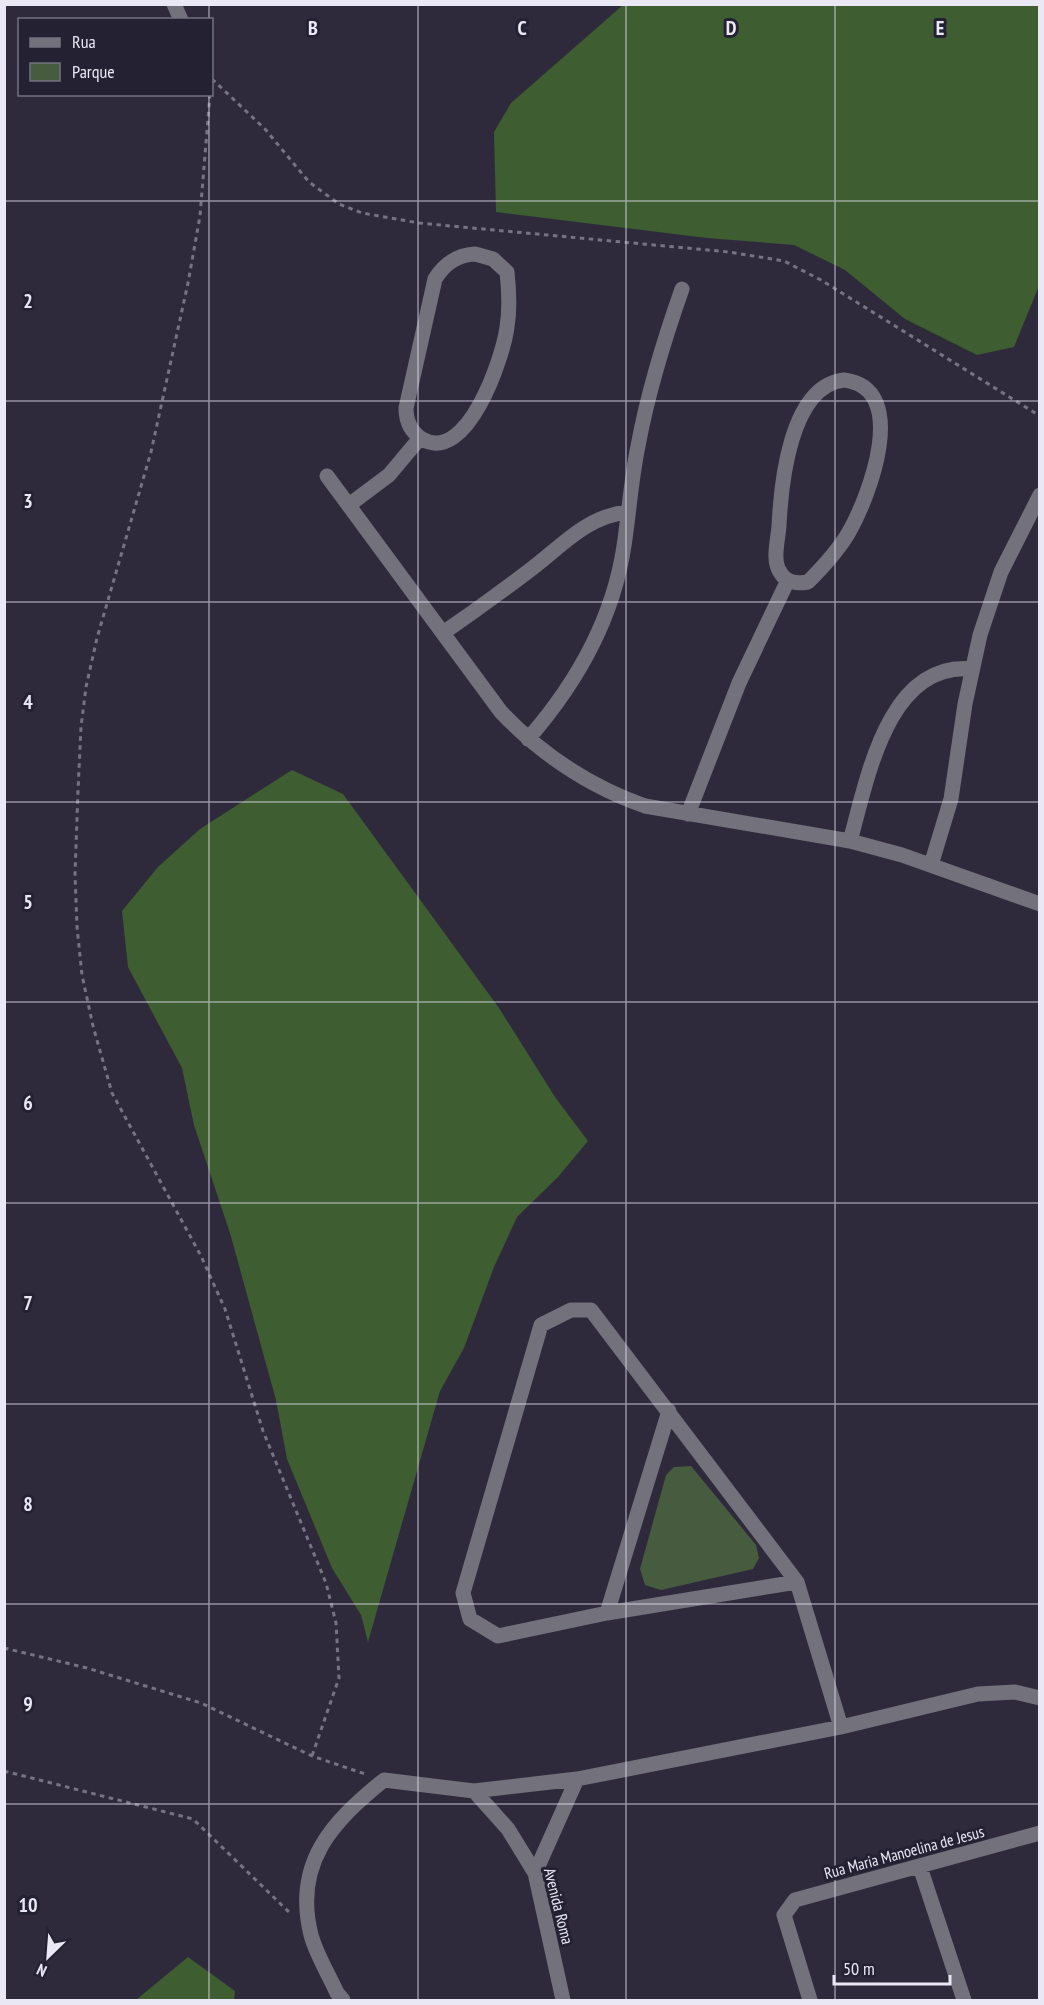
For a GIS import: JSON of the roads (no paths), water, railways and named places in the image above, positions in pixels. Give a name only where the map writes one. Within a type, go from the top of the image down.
[{"type":"street","points":[[174,4],[180,18]]},
{"type":"street","points":[[465,255],[485,256],[507,272],[507,327],[498,363],[483,398],[457,433],[443,444],[420,438],[408,422],[406,408],[435,279],[447,263],[456,258],[465,255]]},
{"type":"street","points":[[528,739],[566,691],[604,619],[619,571],[646,405],[682,289]]},
{"type":"street","points":[[836,381],[853,381],[869,390],[879,404],[878,442],[872,480],[857,517],[829,560],[808,582],[794,583],[788,580],[779,571],[776,560],[780,497],[791,444],[815,394],[836,381]]},
{"type":"street","points":[[349,505],[389,475],[420,438]]},
{"type":"street","points":[[327,476],[501,712],[528,739],[555,761],[598,787],[645,806],[850,841],[931,865],[1040,903]]},
{"type":"street","points":[[931,865],[954,789],[972,669],[1001,572],[1040,495]]},
{"type":"street","points":[[443,633],[513,583],[584,526],[606,515],[628,512]]},
{"type":"street","points":[[688,814],[739,683],[788,580]]},
{"type":"street","points":[[850,841],[866,775],[882,735],[894,716],[923,680],[931,675],[949,669],[972,669]]},
{"type":"street","points":[[797,1582],[607,1613],[498,1636],[470,1619],[463,1593],[541,1325],[571,1310],[591,1310],[797,1582],[841,1727]]},
{"type":"street","points":[[607,1613],[669,1411]]},
{"type":"street","points":[[343,2001],[337,1993],[311,1936],[306,1902],[311,1864],[331,1830],[352,1806],[384,1780],[474,1791],[577,1779],[841,1727],[994,1692],[1040,1698]]},
{"type":"street","points":[[535,1873],[577,1779]]},
{"type":"street","name":"Avenida Roma","points":[[474,1791],[508,1829],[535,1873],[563,2001]]},
{"type":"street","name":"Rua Maria Manoelina de Jesus","points":[[810,2001],[784,1915],[795,1900],[1040,1833]]},
{"type":"street","points":[[920,1867],[964,2001]]}]
